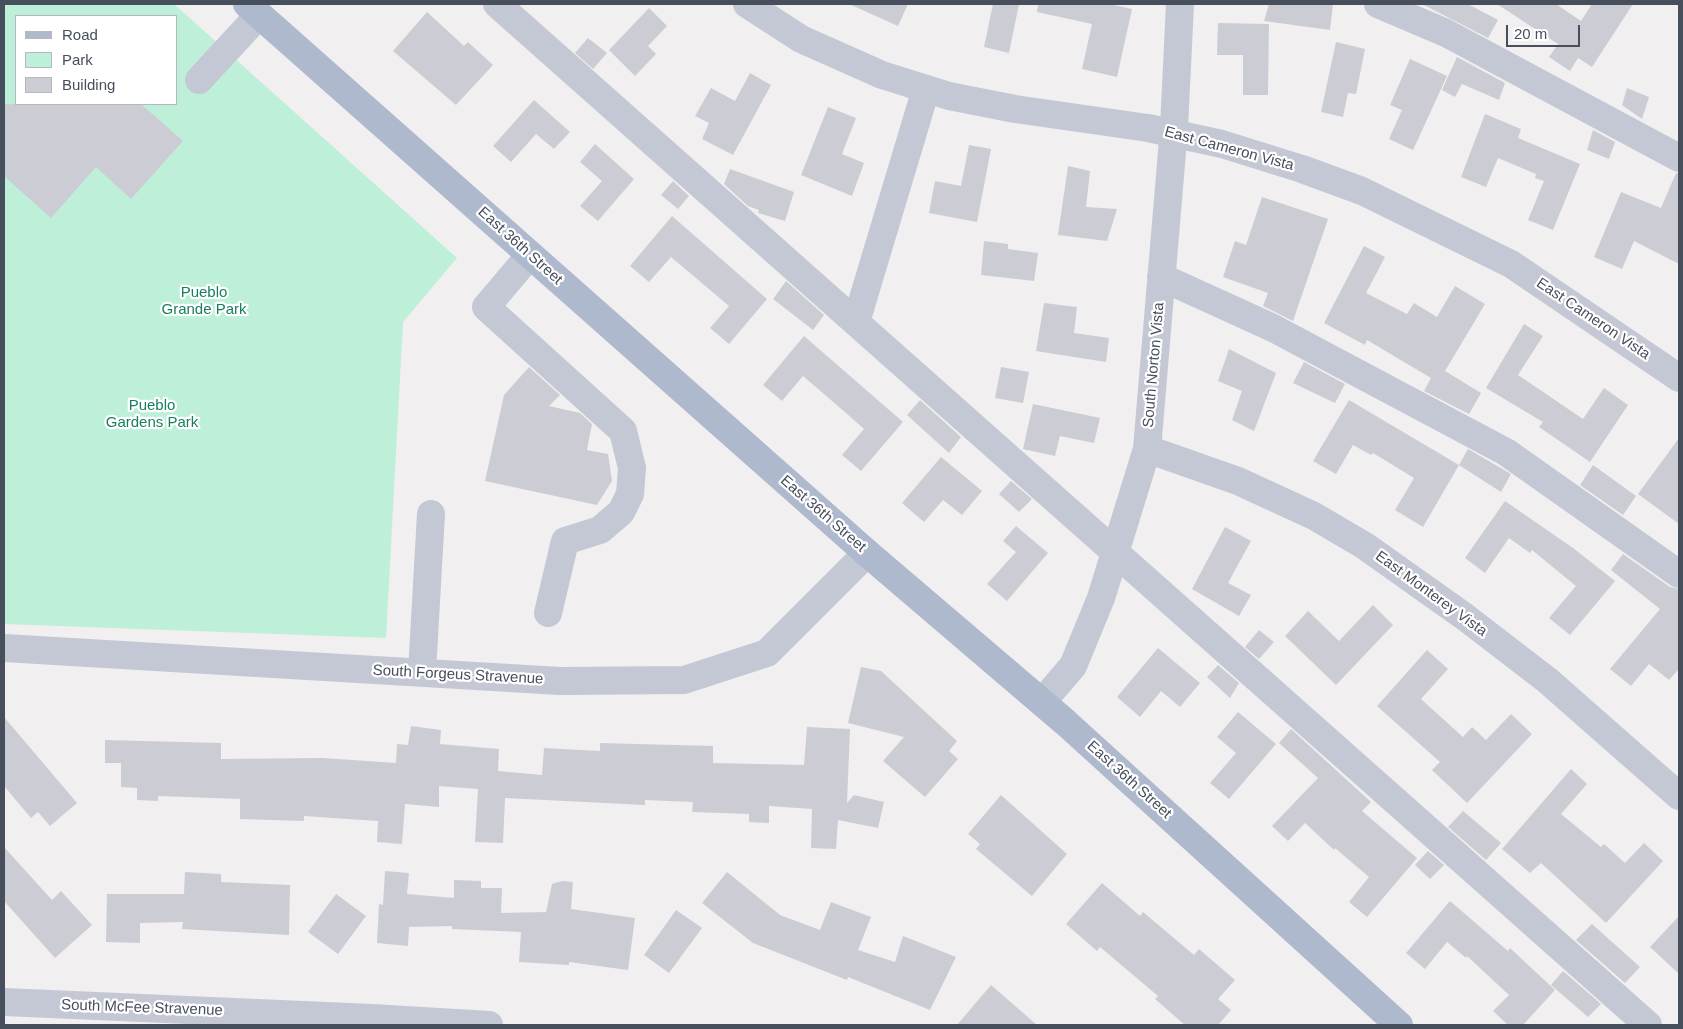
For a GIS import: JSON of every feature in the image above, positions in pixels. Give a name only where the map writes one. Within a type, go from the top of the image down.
[{"type":"main road","name":"East 36th Street","points":[[253,9],[867,553],[1042,702],[1398,1025]]},
{"type":"street","points":[[497,4],[1648,1025]]},
{"type":"street","name":"East Cameron Vista","points":[[747,4],[801,39],[882,75],[949,96],[1015,110],[1148,128],[1222,144],[1302,169],[1362,191],[1511,264],[1679,378]]},
{"type":"street","name":"South Norton Vista","points":[[1042,702],[1073,666],[1116,552],[1147,449],[1174,134],[1180,4]]},
{"type":"street","points":[[1378,4],[1446,33],[1679,158]]},
{"type":"street","points":[[200,80],[253,9]]},
{"type":"street","points":[[856,322],[926,89]]},
{"type":"street","points":[[530,255],[486,307],[623,430],[632,468],[630,494],[622,512],[600,530],[565,541],[548,613]]},
{"type":"street","points":[[1162,277],[1273,328],[1506,452],[1679,574]]},
{"type":"street","name":"East Monterey Vista","points":[[1147,449],[1238,481],[1314,516],[1365,546],[1465,617],[1547,680],[1679,796]]},
{"type":"street","points":[[422,672],[431,514]]},
{"type":"street","name":"South Forgeus Stravenue","points":[[4,648],[560,681],[684,680],[767,653],[867,553]]},
{"type":"street","name":"South McFee Stravenue","points":[[4,1002],[489,1025]]},
{"type":"green space","name":"Pueblo Grande Park","points":[[4,4],[174,4],[457,258],[403,322],[386,638],[4,624]]},
{"type":"building","points":[[849,4],[908,4],[898,26]]},
{"type":"building","points":[[993,4],[1019,4],[1009,53],[984,47]]},
{"type":"building","points":[[1038,4],[1109,4],[1132,9],[1117,77],[1082,69],[1092,24],[1037,12]]},
{"type":"building","points":[[1269,4],[1333,4],[1330,30],[1264,21]]},
{"type":"building","points":[[1422,4],[1468,4],[1498,20],[1488,38]]},
{"type":"building","points":[[1497,4],[1556,4],[1581,21],[1592,4],[1633,4],[1592,67],[1578,58],[1570,71],[1549,57],[1558,44]]},
{"type":"building","points":[[649,8],[667,26],[648,46],[656,54],[635,76],[609,50]]},
{"type":"building","points":[[427,12],[464,46],[468,42],[493,65],[456,105],[393,51]]},
{"type":"building","points":[[1218,23],[1269,24],[1268,95],[1243,95],[1243,55],[1217,55]]},
{"type":"building","points":[[588,38],[607,53],[593,69],[575,53]]},
{"type":"building","points":[[1336,42],[1365,49],[1356,94],[1348,93],[1343,117],[1321,112]]},
{"type":"building","points":[[1457,57],[1505,83],[1499,100],[1462,84],[1455,97],[1442,90]]},
{"type":"building","points":[[1410,59],[1447,76],[1413,150],[1389,139],[1402,110],[1390,105]]},
{"type":"building","points":[[750,73],[771,85],[733,155],[702,139],[709,123],[695,116],[711,88],[735,101]]},
{"type":"building","points":[[1627,88],[1649,97],[1642,119],[1622,105]]},
{"type":"building","points":[[534,100],[570,132],[554,149],[536,134],[511,162],[493,146]]},
{"type":"building","points":[[4,104],[142,105],[183,141],[131,199],[96,167],[51,218],[4,176]]},
{"type":"building","points":[[828,107],[856,118],[842,154],[864,163],[852,196],[801,175]]},
{"type":"building","points":[[1485,114],[1521,129],[1518,138],[1580,164],[1553,230],[1528,220],[1544,181],[1535,178],[1536,174],[1498,158],[1486,187],[1461,177]]},
{"type":"building","points":[[1593,130],[1615,142],[1609,159],[1587,150]]},
{"type":"building","points":[[595,144],[634,179],[598,221],[580,206],[602,181],[580,162]]},
{"type":"building","points":[[969,145],[991,149],[977,222],[929,213],[935,181],[961,186]]},
{"type":"building","points":[[1068,166],[1090,171],[1086,207],[1117,209],[1107,241],[1058,235]]},
{"type":"building","points":[[730,169],[794,192],[785,221],[758,213],[759,210],[748,206],[724,184]]},
{"type":"building","points":[[1676,173],[1679,174],[1679,264],[1634,241],[1622,269],[1594,257],[1621,192],[1661,208]]},
{"type":"building","points":[[673,181],[689,196],[678,209],[661,195]]},
{"type":"building","points":[[1262,197],[1328,219],[1293,321],[1263,306],[1268,293],[1223,277],[1235,241],[1246,245]]},
{"type":"building","points":[[672,216],[767,299],[729,344],[710,328],[729,306],[671,257],[649,282],[630,266]]},
{"type":"building","points":[[984,241],[1008,244],[1008,249],[1038,253],[1034,281],[981,275]]},
{"type":"building","points":[[1364,246],[1385,257],[1366,293],[1407,314],[1414,303],[1437,317],[1455,286],[1485,304],[1445,371],[1481,393],[1469,414],[1424,391],[1431,378],[1367,340],[1365,345],[1324,323]]},
{"type":"building","points":[[786,281],[824,315],[813,330],[773,299]]},
{"type":"building","points":[[1044,303],[1077,307],[1074,333],[1109,338],[1106,362],[1036,351]]},
{"type":"building","points":[[1524,324],[1543,336],[1518,375],[1583,419],[1604,388],[1628,405],[1590,462],[1539,427],[1543,422],[1486,388]]},
{"type":"building","points":[[804,336],[903,422],[861,471],[842,455],[864,429],[846,413],[803,376],[782,401],[763,385]]},
{"type":"building","points":[[1229,349],[1276,373],[1254,431],[1232,420],[1242,391],[1218,381]]},
{"type":"building","points":[[1304,362],[1345,384],[1335,403],[1293,383]]},
{"type":"building","points":[[529,367],[560,395],[549,406],[580,413],[592,424],[587,450],[608,454],[612,481],[597,505],[485,481],[504,395]]},
{"type":"building","points":[[1001,367],[1029,372],[1023,403],[995,398]]},
{"type":"building","points":[[920,400],[961,437],[949,453],[907,415]]},
{"type":"building","points":[[1349,400],[1459,465],[1423,527],[1395,510],[1414,478],[1373,453],[1371,455],[1353,445],[1336,474],[1313,461]]},
{"type":"building","points":[[1033,404],[1100,418],[1094,443],[1060,436],[1055,456],[1023,449]]},
{"type":"building","points":[[1679,438],[1679,524],[1638,494]]},
{"type":"building","points":[[1468,449],[1511,474],[1501,492],[1459,465]]},
{"type":"building","points":[[941,457],[982,491],[962,515],[943,500],[924,522],[902,503]]},
{"type":"building","points":[[1593,465],[1636,496],[1623,515],[1580,485]]},
{"type":"building","points":[[1011,481],[1032,499],[1019,512],[999,494]]},
{"type":"building","points":[[1505,501],[1573,548],[1615,581],[1570,635],[1549,618],[1576,586],[1532,550],[1530,553],[1509,538],[1485,573],[1465,558]]},
{"type":"building","points":[[1016,526],[1048,553],[1007,601],[987,584],[1016,552],[1003,541]]},
{"type":"building","points":[[1225,527],[1251,541],[1228,583],[1251,595],[1239,616],[1192,589]]},
{"type":"building","points":[[1623,554],[1670,587],[1679,589],[1679,669],[1669,680],[1649,664],[1631,686],[1610,669],[1660,609],[1611,570]]},
{"type":"building","points":[[1373,605],[1393,625],[1336,685],[1285,636],[1308,611],[1339,641]]},
{"type":"building","points":[[1259,630],[1274,642],[1259,659],[1245,647]]},
{"type":"building","points":[[1158,648],[1200,683],[1180,707],[1161,691],[1140,717],[1117,697]]},
{"type":"building","points":[[1427,650],[1448,669],[1421,699],[1463,737],[1472,727],[1486,740],[1511,714],[1532,734],[1467,803],[1432,770],[1440,762],[1377,706]]},
{"type":"building","points":[[1218,665],[1239,683],[1230,698],[1207,677]]},
{"type":"building","points":[[861,667],[881,671],[957,741],[949,751],[958,759],[925,797],[883,761],[904,737],[848,723]]},
{"type":"building","points":[[1238,712],[1276,744],[1229,799],[1210,783],[1236,753],[1217,737]]},
{"type":"building","points":[[4,717],[77,803],[50,826],[38,812],[31,818],[4,786]]},
{"type":"building","points":[[411,726],[441,730],[440,744],[499,749],[498,771],[542,775],[544,748],[600,751],[600,743],[713,746],[713,763],[804,765],[807,727],[850,729],[847,803],[854,795],[884,802],[878,828],[838,820],[836,849],[811,848],[812,809],[769,806],[769,823],[749,822],[749,814],[692,812],[693,802],[645,800],[645,805],[505,798],[503,843],[475,842],[478,789],[439,786],[439,807],[405,804],[402,844],[377,842],[378,821],[304,816],[304,821],[240,819],[240,799],[158,796],[158,801],[137,800],[137,788],[121,787],[121,763],[105,763],[105,740],[221,743],[221,759],[323,758],[396,763],[397,744],[408,745]]},
{"type":"building","points":[[1291,729],[1371,802],[1362,811],[1417,858],[1367,917],[1349,902],[1369,877],[1335,848],[1334,850],[1305,823],[1288,841],[1272,826],[1318,778],[1279,743]]},
{"type":"building","points":[[1571,769],[1587,784],[1561,814],[1601,847],[1604,844],[1625,863],[1644,843],[1663,861],[1606,923],[1541,863],[1530,873],[1502,849]]},
{"type":"building","points":[[1001,795],[1067,854],[1032,896],[976,849],[980,844],[968,834]]},
{"type":"building","points":[[1463,811],[1501,843],[1486,860],[1448,827]]},
{"type":"building","points":[[4,847],[52,900],[61,891],[92,925],[55,958],[4,901]]},
{"type":"building","points":[[1428,851],[1444,865],[1430,879],[1415,865]]},
{"type":"building","points":[[385,871],[409,873],[407,894],[454,898],[454,880],[481,881],[481,888],[502,888],[501,913],[546,912],[552,884],[562,881],[573,882],[571,909],[635,918],[628,970],[569,962],[569,965],[519,962],[521,932],[452,929],[452,926],[409,927],[408,946],[377,943],[379,904],[383,905]]},
{"type":"building","points":[[185,872],[221,874],[221,882],[290,885],[289,935],[182,929],[183,922],[140,923],[140,943],[106,942],[107,894],[184,894]]},
{"type":"building","points":[[727,872],[780,915],[820,930],[831,902],[871,917],[858,950],[895,962],[903,936],[956,957],[930,1010],[848,977],[847,980],[753,943],[702,903]]},
{"type":"building","points":[[1102,883],[1140,916],[1143,912],[1194,955],[1199,949],[1235,980],[1218,999],[1231,1010],[1218,1025],[1185,1025],[1155,999],[1158,996],[1100,947],[1097,951],[1066,924]]},
{"type":"building","points":[[336,894],[366,916],[338,954],[308,932]]},
{"type":"building","points":[[1450,901],[1508,951],[1510,948],[1555,990],[1523,1025],[1508,1025],[1493,1011],[1509,995],[1467,956],[1466,958],[1447,942],[1425,969],[1406,953]]},
{"type":"building","points":[[676,910],[702,928],[669,973],[644,955]]},
{"type":"building","points":[[1679,916],[1679,974],[1650,947]]},
{"type":"building","points":[[1592,924],[1640,967],[1625,983],[1576,940]]},
{"type":"building","points":[[1563,971],[1601,1004],[1588,1017],[1551,985]]},
{"type":"building","points":[[991,985],[1037,1025],[957,1025]]},
{"type":"park label","name":"Pueblo Gardens Park","points":[[152,414]]}]
